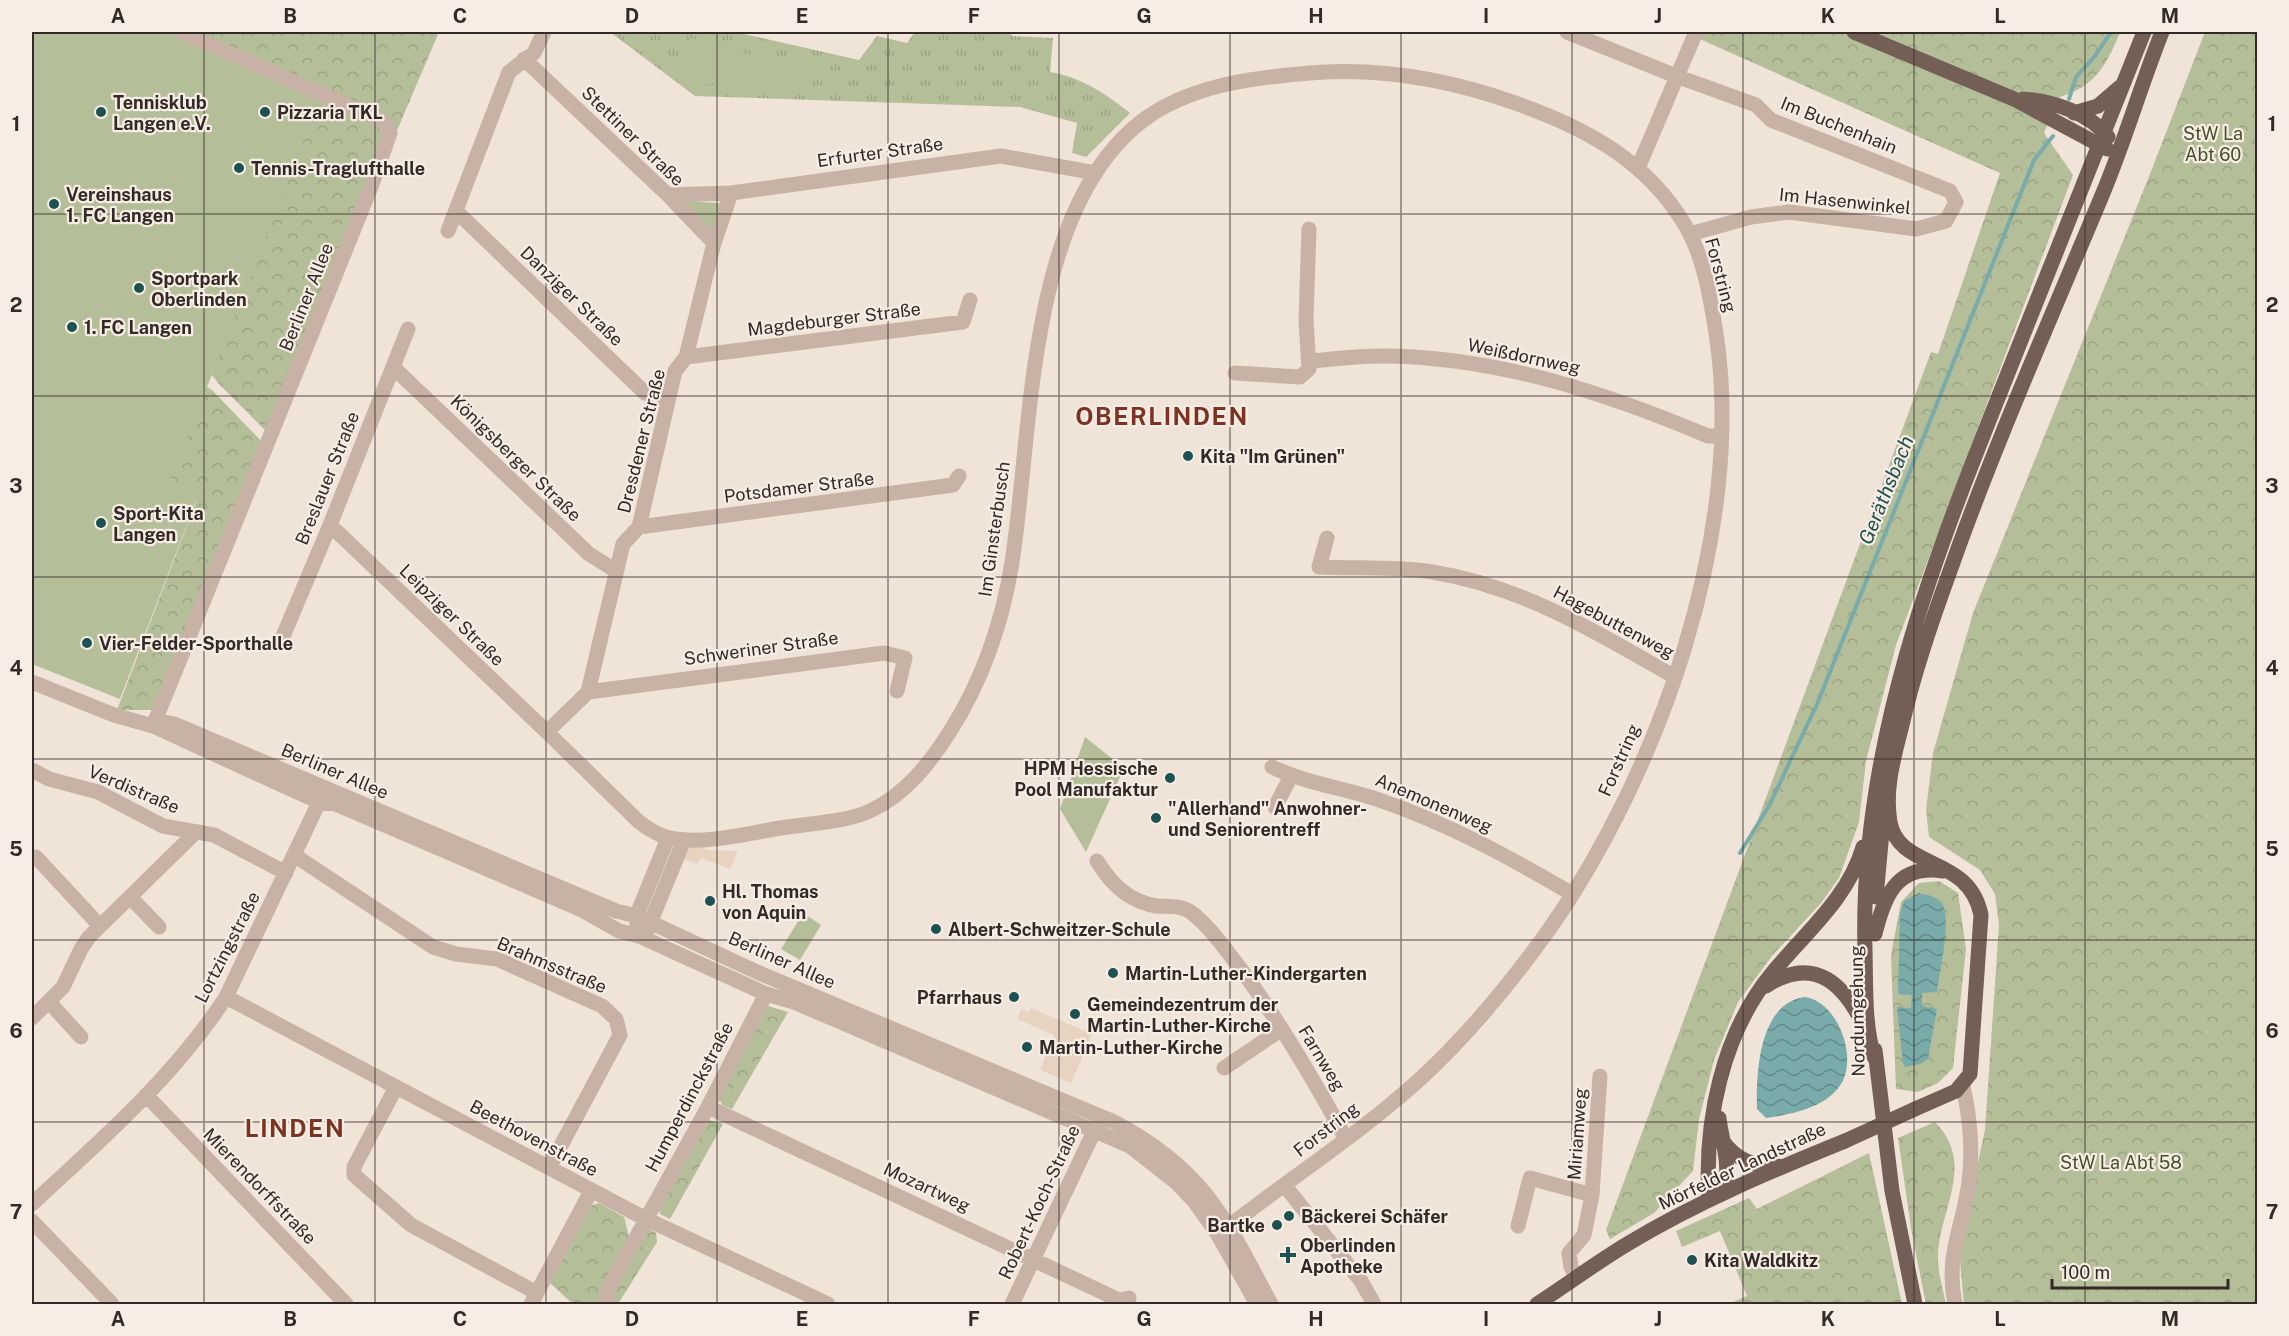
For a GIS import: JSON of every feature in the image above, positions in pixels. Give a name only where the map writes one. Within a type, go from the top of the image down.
[{"type":"main road","points":[[1854,32],[2101,138]]},
{"type":"main road","points":[[1709,1200],[1707,1167],[1709,1140],[1720,1088],[1736,1032],[1755,996],[1846,888],[1859,862],[1870,822],[1885,731],[1923,596],[1956,503],[2144,32]]},
{"type":"main road","points":[[1963,1086],[1972,1066],[1972,1023],[1981,915],[1976,896],[1957,875],[1912,853],[1900,843],[1890,823],[1888,787],[1915,671],[1973,506],[2118,155],[2162,32]]},
{"type":"main road","points":[[2074,113],[2098,106],[2122,85]]},
{"type":"main road","points":[[2014,99],[2031,100],[2092,121],[2101,138],[2118,155]]},
{"type":"main road","name":"Nordumgehung","points":[[1888,787],[1879,857],[1875,934],[1878,1035],[1874,1057],[1892,1191],[1915,1305]]},
{"type":"main road","points":[[1868,1035],[1865,936],[1870,822]]},
{"type":"main road","points":[[1875,934],[1882,906],[1899,881],[1924,870],[1944,871],[1957,875]]},
{"type":"main road","points":[[1755,996],[1773,981],[1797,973],[1827,979],[1842,989],[1853,1003],[1868,1035],[1874,1057]]},
{"type":"main road","name":"Mörfelder Landstraße","points":[[1544,1303],[1576,1277],[1630,1242],[1709,1200],[1949,1095],[1963,1086]]},
{"type":"main road","points":[[1709,1200],[1727,1183],[1721,1137],[1720,1088]]},
{"type":"main road","points":[[1721,1137],[1731,1152],[1743,1161],[1760,1166],[1783,1166]]},
{"type":"street","name":"Berliner Allee","points":[[153,726],[363,208],[390,133],[385,122],[181,32]]},
{"type":"street","points":[[448,231],[509,72],[529,56],[544,32]]},
{"type":"street","name":"Im Buchenhain","points":[[1567,32],[1756,105],[1772,120],[1950,191],[1955,197],[1955,207]]},
{"type":"street","points":[[1638,168],[1696,32]]},
{"type":"street","name":"Stettiner Straße","points":[[529,56],[714,243]]},
{"type":"street","name":"Forstring","points":[[1209,89],[1260,79],[1328,72],[1388,72],[1434,79],[1500,97],[1578,127],[1611,146],[1638,168],[1664,195],[1690,234],[1700,257],[1721,363],[1716,506],[1706,567],[1674,676],[1637,770],[1608,830],[1572,894],[1528,958],[1460,1038],[1418,1080],[1346,1139],[1224,1231]]},
{"type":"street","name":"Im Ginsterbusch","points":[[676,839],[833,821],[866,813],[886,802],[911,782],[954,726],[980,673],[1004,603],[1013,560],[1038,345],[1066,231],[1096,173],[1120,143],[1146,118],[1178,99],[1209,89]]},
{"type":"street","name":"Erfurter Straße","points":[[668,195],[731,193],[990,157],[1015,157],[1096,173]]},
{"type":"street","name":"Dresdener Straße","points":[[588,692],[623,544],[639,527],[675,371],[686,357],[714,243],[731,193]]},
{"type":"street","name":"Im Hasenwinkel","points":[[1690,234],[1751,216],[1789,212],[1916,229],[1946,221],[1955,207]]},
{"type":"street","name":"Danziger Straße","points":[[456,211],[645,393],[668,400]]},
{"type":"street","points":[[1235,373],[1300,377],[1310,369],[1306,319],[1308,229]]},
{"type":"street","name":"Magdeburger Straße","points":[[686,357],[963,322],[970,300]]},
{"type":"street","name":"Breslauer Straße","points":[[281,641],[408,329]]},
{"type":"street","name":"Weißdornweg","points":[[1311,361],[1402,356],[1514,371],[1580,387],[1638,407],[1708,436],[1720,436]]},
{"type":"street","name":"Königsberger Straße","points":[[393,367],[589,554],[616,571]]},
{"type":"street","name":"Potsdamer Straße","points":[[639,527],[953,485],[959,476]]},
{"type":"street","name":"Leipziger Straße","points":[[330,525],[546,732]]},
{"type":"street","name":"Hagebuttenweg","points":[[1327,538],[1319,567],[1430,572],[1464,578],[1521,597],[1569,617],[1674,676]]},
{"type":"street","name":"Schweriner Straße","points":[[588,692],[884,653],[905,658],[897,691]]},
{"type":"street","name":"Berliner Allee","points":[[32,682],[114,715],[153,726],[616,911],[637,916],[821,999],[1102,1116],[1144,1138],[1180,1166],[1206,1193],[1262,1300]]},
{"type":"street","points":[[588,692],[546,732],[638,821],[676,839]]},
{"type":"street","name":"Anemonenweg","points":[[1272,767],[1291,776],[1344,788],[1431,819],[1515,860],[1572,894]]},
{"type":"street","name":"Verdistraße","points":[[32,770],[49,779],[98,792],[163,826],[214,835],[286,873]]},
{"type":"street","points":[[1275,807],[1291,776]]},
{"type":"street","name":"Berliner Allee","points":[[322,795],[336,804],[580,909],[619,931],[642,937],[766,994],[794,1002],[1130,1146],[1177,1183],[1224,1231]]},
{"type":"street","name":"Lortzingstraße","points":[[32,1204],[146,1095],[200,1035],[226,997],[322,795]]},
{"type":"street","points":[[32,1018],[66,982],[84,943],[196,832]]},
{"type":"street","points":[[642,937],[637,916],[676,839]]},
{"type":"street","points":[[642,937],[651,923],[676,839]]},
{"type":"street","name":"Brahmsstraße","points":[[294,855],[433,947],[456,954],[496,959],[602,1006],[616,1019],[620,1035],[549,1168]]},
{"type":"street","points":[[36,857],[100,926]]},
{"type":"street","name":"Farnweg","points":[[1097,861],[1108,879],[1132,898],[1156,906],[1181,908],[1190,912],[1230,955],[1282,1029],[1346,1139]]},
{"type":"street","points":[[130,897],[159,927]]},
{"type":"street","name":"Humperdinckstraße","points":[[609,1305],[606,1300],[610,1285],[708,1107],[766,994]]},
{"type":"street","name":"Beethovenstraße","points":[[226,997],[591,1191],[828,1305]]},
{"type":"street","points":[[49,1002],[81,1037]]},
{"type":"street","name":"Farnweg","points":[[1224,1068],[1282,1029]]},
{"type":"street","name":"Miriamweg","points":[[1576,1277],[1571,1267],[1569,1253],[1584,1235],[1592,1195],[1600,1076]]},
{"type":"street","points":[[1955,1305],[1951,1282],[1952,1257],[1969,1180],[1971,1120],[1963,1086]]},
{"type":"street","points":[[396,1087],[354,1167],[354,1175],[411,1225],[534,1299],[591,1191]]},
{"type":"street","name":"Mierendorffstraße","points":[[146,1095],[346,1305]]},
{"type":"street","name":"Mozartweg","points":[[708,1107],[1119,1300],[1129,1298]]},
{"type":"street","name":"Robert-Koch-Straße","points":[[1012,1305],[1102,1116]]},
{"type":"street","name":"Miriamweg","points":[[1518,1227],[1530,1178],[1592,1195]]},
{"type":"street","points":[[1285,1186],[1361,1281],[1374,1305]]},
{"type":"street","points":[[32,1221],[112,1305]]},
{"type":"green space","name":"Sportpark Oberlinden","points":[[32,32],[173,32],[322,95],[170,481],[199,493],[120,699],[32,664]]},
{"type":"green space","points":[[125,32],[439,32],[268,433],[219,384],[193,351],[32,133]]},
{"type":"green space","points":[[610,32],[735,32],[859,60],[877,36],[907,43],[915,32],[1007,32],[1013,36],[1053,38],[1050,72],[1093,87],[1130,113],[1086,157],[1072,153],[1077,123],[1020,107],[695,96]]},
{"type":"green space","points":[[1684,32],[2120,32],[2099,72],[2083,87],[2060,97],[2044,133],[2073,175],[1896,645],[1866,761],[1859,822],[1839,878],[1821,903],[1772,956],[1738,1002],[1714,1060],[1699,1119],[1693,1171],[1654,1213],[1610,1239],[1606,1230],[1931,352],[1938,354],[2000,173]]},
{"type":"green space","points":[[2205,32],[2257,32],[2257,1304],[1964,1304],[1959,1250],[1985,1130],[1999,925],[1995,894],[1980,870],[1929,837],[1926,810],[1933,753],[1973,613]]},
{"type":"green space","points":[[691,38],[769,60],[814,65],[807,92],[717,83],[698,86],[674,64]]},
{"type":"green space","points":[[686,201],[720,205],[713,228],[710,230],[684,203]]},
{"type":"green space","points":[[186,374],[212,390],[264,444],[160,710],[117,710],[196,502],[32,389]]},
{"type":"green space","points":[[1085,737],[1124,768],[1086,852],[1060,809]]},
{"type":"green space","points":[[1939,881],[1958,893],[1966,949],[1953,1068],[1938,1083],[1918,1092],[1896,1089],[1891,955],[1901,902],[1919,883]]},
{"type":"green space","points":[[803,913],[821,925],[800,960],[781,949]]},
{"type":"green space","points":[[768,1006],[788,1012],[732,1109],[722,1105],[719,1097]]},
{"type":"green space","points":[[709,1120],[723,1124],[670,1219],[660,1214],[659,1209]]},
{"type":"green space","points":[[1935,1122],[1947,1138],[1953,1154],[1952,1188],[1938,1258],[1946,1304],[1926,1304],[1912,1234],[1898,1138]]},
{"type":"green space","points":[[1869,1153],[1902,1304],[1728,1304],[1747,1296],[1720,1231],[1682,1247],[1676,1231],[1749,1198],[1757,1209]]},
{"type":"green space","points":[[599,1203],[624,1217],[629,1236],[646,1227],[656,1233],[657,1242],[618,1304],[573,1304],[550,1283],[590,1206]]},
{"type":"shaded area","points":[[706,844],[705,850],[738,851],[730,869],[701,858],[697,864],[681,858],[690,846]]},
{"type":"shaded area","points":[[1031,1008],[1092,1034],[1071,1083],[1040,1070],[1054,1035],[1017,1019],[1021,1009],[1029,1012]]},
{"type":"water","points":[[1919,893],[1934,897],[1941,902],[1946,919],[1946,932],[1937,992],[1922,993],[1922,1006],[1937,1009],[1928,1059],[1920,1064],[1905,1067],[1897,1007],[1911,1008],[1912,995],[1898,994],[1900,913],[1904,901]]},
{"type":"water","points":[[1805,997],[1817,1001],[1827,1009],[1842,1032],[1846,1046],[1846,1073],[1841,1084],[1827,1099],[1797,1112],[1766,1118],[1757,1109],[1758,1077],[1763,1041],[1769,1025],[1778,1012],[1790,1002]]},
{"type":"waterway","name":"Geräthsbach","points":[[2069,99],[2076,77],[2095,56],[2111,32]]},
{"type":"waterway","name":"Geräthsbach","points":[[1740,853],[1769,806],[1818,702],[2034,160],[2053,136]]},
{"type":"place","name":"Tennisklub Langen e.V.","points":[[101,112]]},
{"type":"place","name":"Pizzaria TKL","points":[[265,112]]},
{"type":"place","name":"Tennis-Traglufthalle","points":[[239,168]]},
{"type":"place","name":"Vereinshaus 1. FC Langen","points":[[54,204]]},
{"type":"place","name":"Sportpark Oberlinden","points":[[139,288]]},
{"type":"place","name":"1. FC Langen","points":[[72,327]]},
{"type":"place","name":"Kita \"Im Grünen\"","points":[[1188,456]]},
{"type":"place","name":"Sport-Kita Langen","points":[[101,523]]},
{"type":"place","name":"Vier-Felder-Sporthalle","points":[[87,643]]},
{"type":"place","name":"HPM Hessische Pool Manufaktur","points":[[1170,778]]},
{"type":"place","name":"\"Allerhand\" Anwohner- und Seniorentreff","points":[[1156,818]]},
{"type":"place","name":"Hl. Thomas von Aquin","points":[[710,901]]},
{"type":"place","name":"Albert-Schweitzer-Schule","points":[[936,929]]},
{"type":"place","name":"Martin-Luther-Kindergarten","points":[[1113,973]]},
{"type":"place","name":"Pfarrhaus","points":[[1014,997]]},
{"type":"place","name":"Gemeindezentrum der Martin-Luther-Kirche","points":[[1075,1014]]},
{"type":"place","name":"Martin-Luther-Kirche","points":[[1027,1047]]},
{"type":"place","name":"Bäckerei Schäfer","points":[[1289,1216]]},
{"type":"place","name":"Bartke","points":[[1277,1225]]},
{"type":"place","name":"Oberlinden Apotheke","points":[[1288,1255]]},
{"type":"place","name":"Kita Waldkitz","points":[[1692,1260]]},
{"type":"district","name":"OBERLINDEN","points":[[1162,416]]},
{"type":"district","name":"LINDEN","points":[[295,1128]]},
{"type":"park label","name":"StW La Abt 60","points":[[2213,143]]},
{"type":"park label","name":"StW La Abt 58","points":[[2121,1162]]}]
